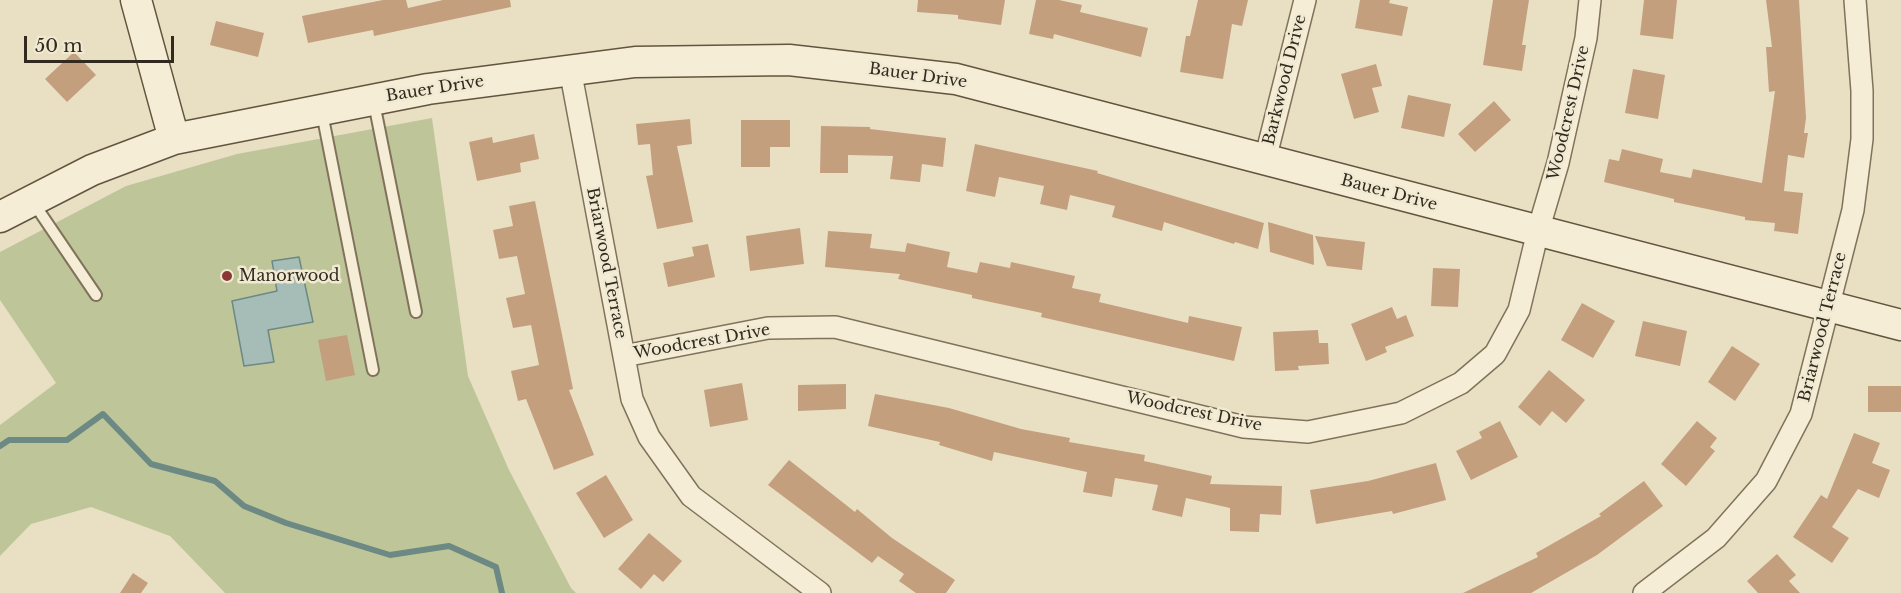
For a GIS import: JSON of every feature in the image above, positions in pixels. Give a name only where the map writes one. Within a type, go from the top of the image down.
[{"type":"street","points":[[136,0],[174,139]]},
{"type":"street","name":"Barkwood Drive","points":[[1265,160],[1305,0]]},
{"type":"street","name":"Woodcrest Drive","points":[[624,356],[768,328],[835,327],[1244,427],[1308,432],[1401,413],[1461,383],[1495,354],[1519,310],[1538,231],[1558,163],[1586,38],[1590,0]]},
{"type":"street","name":"Briarwood Terrace","points":[[1644,593],[1716,538],[1766,481],[1801,414],[1853,210],[1862,140],[1862,91],[1855,0]]},
{"type":"street","name":"Bauer Drive","points":[[0,217],[31,199],[92,170],[174,139],[428,88],[635,62],[789,60],[956,79],[1901,325]]},
{"type":"street","name":"Briarwood Terrace","points":[[570,69],[632,399],[649,436],[691,496],[820,593]]},
{"type":"lane","points":[[373,100],[416,312]]},
{"type":"lane","points":[[322,110],[373,370]]},
{"type":"lane","points":[[31,199],[96,295]]},
{"type":"green space","name":"Manorwood","points":[[432,118],[468,376],[509,470],[571,588],[576,593],[225,593],[170,536],[91,507],[31,524],[0,556],[0,425],[56,383],[0,300],[0,252],[126,186],[237,154]]},
{"type":"water","points":[[299,257],[313,322],[268,330],[274,362],[244,366],[232,301],[277,291],[272,261]]},
{"type":"building","points":[[383,0],[406,0],[408,8],[443,0],[510,0],[511,7],[374,36],[373,30],[308,43],[302,16]]},
{"type":"building","points":[[918,0],[1005,0],[1001,25],[958,19],[958,15],[917,12]]},
{"type":"building","points":[[1036,0],[1059,0],[1082,5],[1080,12],[1148,28],[1141,57],[1054,34],[1053,39],[1029,34]]},
{"type":"building","points":[[1198,0],[1248,0],[1242,26],[1232,24],[1223,79],[1180,72],[1186,36],[1190,36]]},
{"type":"building","points":[[1360,0],[1390,0],[1389,3],[1408,7],[1402,36],[1355,28]]},
{"type":"building","points":[[1493,0],[1529,0],[1522,45],[1526,45],[1522,71],[1483,65]]},
{"type":"building","points":[[1644,0],[1677,0],[1673,39],[1640,35]]},
{"type":"building","points":[[1766,0],[1799,0],[1806,118],[1804,133],[1808,133],[1804,158],[1788,155],[1784,191],[1803,193],[1798,234],[1774,231],[1775,223],[1745,220],[1745,217],[1674,202],[1674,199],[1604,182],[1609,159],[1619,161],[1622,149],[1663,159],[1660,172],[1691,178],[1693,169],[1762,183],[1775,91],[1769,92],[1766,47],[1772,47]]},
{"type":"building","points":[[216,21],[264,33],[258,57],[210,45]]},
{"type":"building","points":[[74,52],[96,75],[67,102],[45,79]]},
{"type":"building","points":[[1376,64],[1382,86],[1372,88],[1379,112],[1354,119],[1341,74]]},
{"type":"building","points":[[1633,69],[1665,75],[1658,119],[1625,113]]},
{"type":"building","points":[[1408,95],[1451,104],[1444,137],[1401,128]]},
{"type":"building","points":[[1494,101],[1511,120],[1475,152],[1458,134]]},
{"type":"building","points":[[690,119],[692,144],[677,146],[693,222],[657,229],[646,176],[653,175],[650,144],[638,145],[636,124]]},
{"type":"building","points":[[741,120],[790,120],[790,147],[770,147],[770,167],[741,167]]},
{"type":"building","points":[[821,126],[870,127],[870,129],[946,138],[943,167],[922,164],[920,182],[890,179],[893,156],[848,155],[848,173],[820,173]]},
{"type":"building","points":[[534,134],[539,159],[520,163],[521,172],[477,181],[469,142],[492,137],[493,143]]},
{"type":"building","points":[[975,144],[1098,171],[1097,173],[1264,223],[1258,249],[1235,242],[1234,244],[1164,222],[1162,231],[1112,217],[1115,206],[1070,195],[1067,210],[1040,204],[1044,186],[999,177],[995,197],[966,191]]},
{"type":"building","points":[[535,201],[573,389],[569,390],[594,455],[554,470],[526,399],[518,401],[511,371],[539,365],[531,325],[513,328],[506,298],[525,294],[517,256],[499,259],[493,230],[513,226],[509,206]]},
{"type":"building","points":[[1268,222],[1313,235],[1314,265],[1270,252]]},
{"type":"building","points":[[800,228],[804,264],[750,271],[746,236]]},
{"type":"building","points":[[828,231],[872,234],[870,248],[905,252],[907,243],[950,252],[947,267],[977,273],[980,262],[1010,268],[1011,262],[1075,276],[1072,288],[1101,294],[1099,302],[1188,323],[1189,316],[1242,327],[1234,361],[1041,317],[1042,313],[898,279],[900,274],[825,267]]},
{"type":"building","points":[[1315,236],[1365,242],[1362,270],[1327,266]]},
{"type":"building","points":[[708,244],[715,277],[668,287],[663,263],[694,256],[692,247]]},
{"type":"building","points":[[1433,268],[1460,269],[1458,307],[1431,306]]},
{"type":"building","points":[[1582,303],[1615,321],[1593,358],[1561,340]]},
{"type":"building","points":[[1392,307],[1397,319],[1406,315],[1414,336],[1385,347],[1387,352],[1366,361],[1351,324]]},
{"type":"building","points":[[1643,321],[1687,331],[1680,366],[1635,356]]},
{"type":"building","points":[[1318,330],[1319,343],[1328,343],[1329,364],[1298,366],[1299,370],[1275,371],[1273,332]]},
{"type":"building","points":[[347,335],[355,375],[326,381],[318,340]]},
{"type":"building","points":[[1732,346],[1760,364],[1735,401],[1708,382]]},
{"type":"building","points":[[1549,370],[1585,400],[1566,423],[1552,411],[1540,426],[1518,407]]},
{"type":"building","points":[[742,383],[748,420],[710,427],[704,390]]},
{"type":"building","points":[[846,384],[846,409],[798,411],[798,385]]},
{"type":"building","points":[[1868,386],[1901,386],[1901,412],[1868,412]]},
{"type":"building","points":[[875,394],[949,408],[1021,429],[1070,438],[1069,442],[1145,455],[1144,461],[1212,476],[1210,484],[1282,486],[1281,515],[1260,514],[1259,532],[1230,531],[1230,508],[1186,498],[1182,517],[1152,510],[1158,485],[1115,478],[1112,497],[1083,492],[1087,472],[994,452],[992,461],[939,445],[940,442],[868,426]]},
{"type":"building","points":[[1500,421],[1518,457],[1471,480],[1456,451],[1482,438],[1479,432]]},
{"type":"building","points":[[1697,421],[1717,438],[1710,447],[1715,451],[1686,486],[1661,464]]},
{"type":"building","points":[[1854,433],[1880,443],[1872,463],[1890,470],[1879,498],[1858,489],[1832,527],[1849,538],[1832,563],[1793,537],[1821,495],[1827,499]]},
{"type":"building","points":[[789,460],[855,512],[857,509],[892,538],[955,580],[946,593],[916,593],[899,581],[904,574],[878,556],[872,563],[768,485]]},
{"type":"building","points":[[1436,463],[1446,500],[1393,514],[1392,511],[1316,524],[1310,490],[1368,481]]},
{"type":"building","points":[[606,475],[633,520],[604,538],[576,493]]},
{"type":"building","points":[[1644,481],[1663,506],[1597,555],[1531,593],[1463,593],[1538,557],[1536,553],[1601,516],[1599,514]]},
{"type":"building","points":[[649,533],[682,561],[663,582],[654,574],[641,589],[618,569]]},
{"type":"building","points":[[1777,554],[1796,575],[1789,581],[1800,593],[1758,593],[1747,581]]},
{"type":"building","points":[[133,573],[148,583],[141,593],[120,593]]},
{"type":"waterway","points":[[0,446],[9,440],[67,440],[103,414],[151,464],[215,481],[244,506],[286,523],[390,555],[449,546],[496,567],[502,593]]},
{"type":"place","name":"Manorwood","points":[[227,276]]}]
